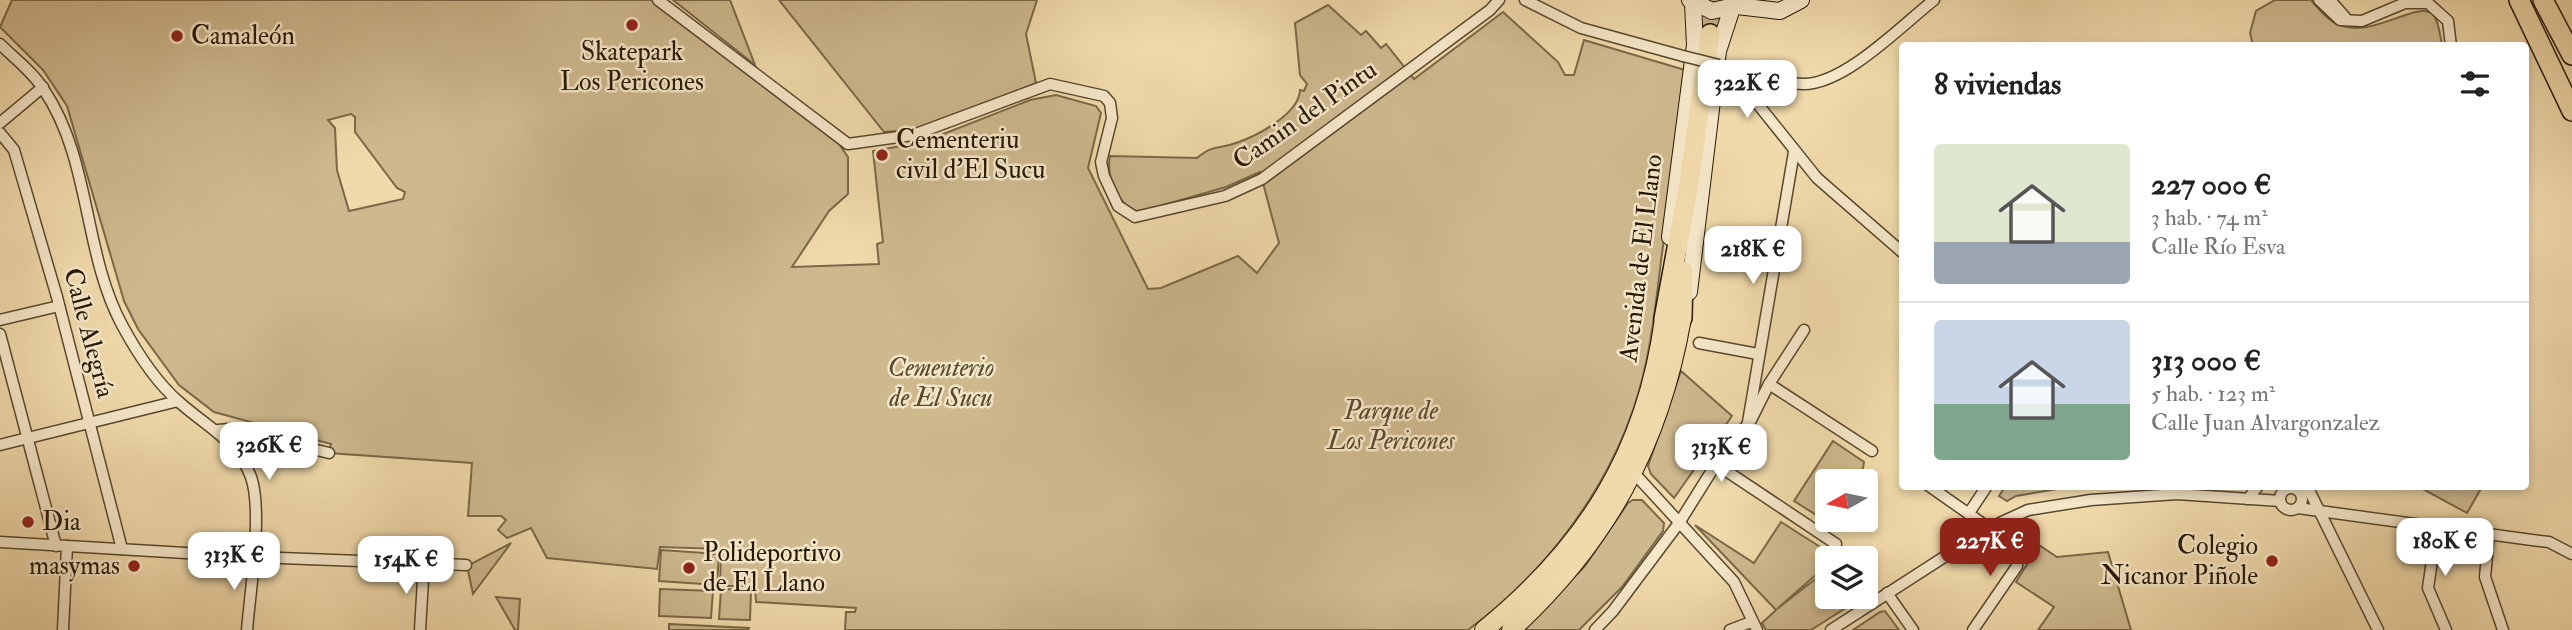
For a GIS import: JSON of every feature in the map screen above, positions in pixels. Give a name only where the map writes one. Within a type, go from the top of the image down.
[{"type":"highway","points":[[2519,0],[2572,111]]},
{"type":"highway","points":[[2526,0],[2572,96]]},
{"type":"highway","points":[[2543,0],[2572,55]]},
{"type":"highway","points":[[1673,318],[1710,34]]},
{"type":"main road","points":[[1763,0],[1776,5],[1799,1]]},
{"type":"main road","points":[[1691,2],[1712,11],[1737,5],[1780,11],[1799,1]]},
{"type":"main road","name":"Avenida de El Llano","points":[[1511,630],[1575,566],[1614,509],[1634,473],[1670,379],[1673,318],[1664,290],[1695,45],[1691,2]]},
{"type":"main road","name":"Avenida de El Llano","points":[[1484,630],[1526,596],[1564,556],[1596,511],[1630,442],[1673,318],[1691,285],[1718,51],[1737,5]]},
{"type":"street","name":"Camin del Pintu","points":[[658,0],[848,144],[913,135],[1049,84],[1104,96],[1110,103],[1112,118],[1101,162],[1104,176],[1118,206],[1135,217],[1146,217],[1224,196],[1262,179],[1490,10],[1499,0]]},
{"type":"street","points":[[1525,0],[1581,28],[1791,82],[1819,82],[1839,75],[1934,0]]},
{"type":"street","points":[[2322,0],[2350,20],[2377,17],[2405,3],[2428,3],[2448,21],[2451,42]]},
{"type":"street","points":[[0,44],[43,87],[62,125],[109,297],[139,352],[178,401],[218,430],[236,448],[254,488],[253,557],[247,630]]},
{"type":"street","points":[[1723,66],[1794,152],[1843,202],[1899,249]]},
{"type":"street","points":[[0,123],[43,87]]},
{"type":"street","name":"Calle Alegría","points":[[0,132],[14,150],[59,306],[122,550]]},
{"type":"street","points":[[1748,423],[1794,152]]},
{"type":"street","points":[[0,320],[59,306]]},
{"type":"street","points":[[1595,630],[1613,611],[1679,523],[1716,464],[1748,423],[1769,384],[1804,330]]},
{"type":"street","points":[[0,334],[61,546],[63,630]]},
{"type":"street","points":[[1699,343],[1758,354]]},
{"type":"street","points":[[1769,384],[1872,451]]},
{"type":"street","points":[[0,446],[178,401]]},
{"type":"street","points":[[218,430],[231,429],[329,453]]},
{"type":"street","points":[[1716,464],[1836,544]]},
{"type":"street","points":[[1634,473],[1734,582],[1754,626],[1730,630]]},
{"type":"street","points":[[1935,490],[2015,548],[2019,561],[1973,630]]},
{"type":"street","points":[[1969,513],[1984,490]]},
{"type":"street","points":[[2248,499],[2255,490]]},
{"type":"street","points":[[2283,491],[2287,510],[2318,506],[2549,542],[2572,554]]},
{"type":"street","points":[[1831,630],[1989,528],[2028,510],[2091,500],[2177,494],[2248,499],[2283,491],[2304,491],[2318,506],[2378,630]]},
{"type":"street","points":[[2298,508],[2304,491]]},
{"type":"street","points":[[2437,526],[2428,588],[2446,630]]},
{"type":"street","points":[[2489,534],[2485,577],[2503,630]]},
{"type":"street","points":[[0,542],[253,557],[466,565]]},
{"type":"street","points":[[420,630],[424,564]]},
{"type":"street","points":[[1887,593],[1913,630]]},
{"type":"green space","name":"Parque de Los Pericones","points":[[12,0],[653,0],[839,144],[848,157],[848,194],[829,211],[792,267],[879,264],[877,244],[883,242],[873,151],[923,142],[1030,100],[1056,95],[1096,106],[1101,113],[1088,168],[1148,289],[1161,288],[1238,256],[1257,273],[1279,243],[1260,172],[1226,187],[1139,212],[1119,197],[1110,173],[1110,156],[1197,158],[1212,149],[1245,140],[1276,123],[1293,107],[1300,90],[1304,91],[1307,84],[1300,75],[1295,23],[1328,5],[1361,35],[1366,31],[1381,48],[1386,44],[1414,79],[1503,12],[1558,62],[1565,75],[1574,75],[1584,40],[1685,70],[1651,335],[1634,407],[1606,472],[1568,531],[1521,584],[1468,630],[845,630],[846,612],[855,612],[856,608],[756,602],[755,586],[720,586],[721,549],[660,547],[657,569],[547,558],[531,528],[507,538],[498,530],[506,520],[501,516],[468,516],[472,463],[329,453],[331,444],[214,412],[179,385],[138,329],[124,301],[67,106],[43,70],[0,27]],"holes":[[[351,114],[355,117],[355,132],[397,188],[405,192],[403,199],[349,211],[337,170],[335,128],[328,120]]]},
{"type":"green space","points":[[673,0],[730,0],[755,65]]},
{"type":"green space","points":[[779,0],[1037,0],[1026,34],[1036,83],[954,118],[909,130],[884,132]]},
{"type":"green space","points":[[2275,0],[2311,0],[2335,23],[2362,28],[2425,11],[2435,17],[2441,42],[2252,42],[2250,33],[2256,11]]},
{"type":"green space","points":[[1681,371],[1732,416],[1674,498],[1651,474],[1648,466]]},
{"type":"green space","points":[[1833,441],[1864,462],[1863,469],[1815,469],[1815,514],[1794,501]]},
{"type":"green space","points":[[2003,490],[2051,490],[2016,496],[2007,501],[1999,496]]},
{"type":"green space","points":[[2425,490],[2480,490],[2467,513]]},
{"type":"green space","points":[[1642,500],[1664,523],[1663,531],[1622,587],[1579,630],[1523,630],[1585,566],[1628,503]]},
{"type":"green space","points":[[1781,522],[1819,546],[1815,546],[1815,576],[1777,609],[1815,579],[1815,609],[1844,609],[1811,630],[1766,630],[1762,623],[1776,610],[1695,525],[1754,563]]},
{"type":"green space","points":[[511,543],[473,594],[467,566]]},
{"type":"green space","points":[[2039,545],[2057,557],[2108,552],[2131,630],[2038,630],[2054,607],[2016,582]]},
{"type":"green space","name":"Polideportivo de El Llano","points":[[661,550],[719,554],[717,585],[659,581]]},
{"type":"green space","name":"Polideportivo de El Llano","points":[[660,589],[713,591],[711,618],[659,616]]},
{"type":"green space","name":"Polideportivo de El Llano","points":[[721,589],[751,590],[750,620],[719,619]]},
{"type":"green space","points":[[496,597],[520,599],[518,630],[515,630]]},
{"type":"green space","points":[[1885,611],[1899,630],[1853,630],[1880,612]]},
{"type":"green space","name":"Polideportivo de El Llano","points":[[669,624],[749,628],[669,630]]},
{"type":"tunnel","points":[[1710,34],[1716,0]]},
{"type":"place","name":"Skatepark Los Pericones","points":[[632,25]]},
{"type":"place","name":"Camaleón","points":[[177,36]]},
{"type":"place","name":"Cementeriu civil d'El Sucu","points":[[882,155]]},
{"type":"place","name":"Dia","points":[[28,522]]},
{"type":"place","name":"Colegio Nicanor Piñole","points":[[2272,561]]},
{"type":"place","name":"masymas","points":[[134,566]]},
{"type":"place","name":"Polideportivo de El Llano","points":[[689,568]]},
{"type":"park label","name":"Cementerio de El Sucu","points":[[941,383]]}]
